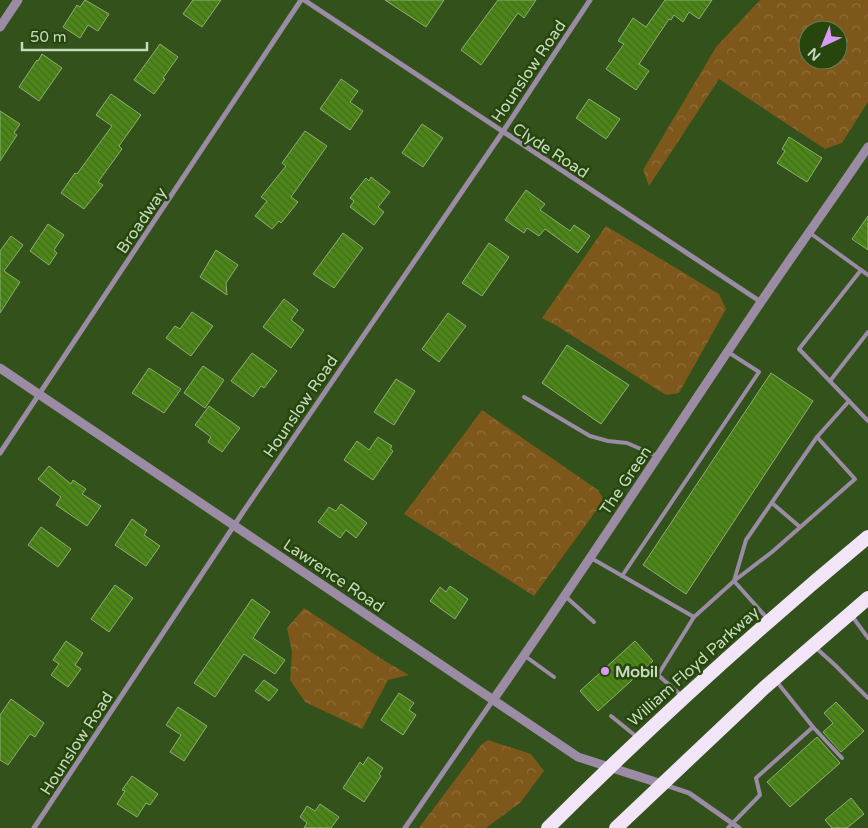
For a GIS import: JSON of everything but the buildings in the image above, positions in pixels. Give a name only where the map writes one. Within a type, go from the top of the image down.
[{"type":"highway","name":"William Floyd Parkway","points":[[548,828],[639,738],[769,621],[868,537]]},
{"type":"highway","points":[[616,828],[774,679],[868,598]]},
{"type":"street","points":[[0,27],[18,0]]},
{"type":"street","name":"Clyde Road","points":[[303,0],[761,302]]},
{"type":"street","name":"Broadway","points":[[0,453],[303,0]]},
{"type":"street","name":"Hounslow Road","points":[[34,828],[234,526],[502,133],[590,0]]},
{"type":"street","name":"The Green","points":[[405,828],[591,558],[761,302],[868,147]]},
{"type":"street","name":"Lawrence Road","points":[[0,368],[578,757],[662,784]]},
{"type":"street","points":[[662,784],[689,792],[739,828]]},
{"type":"lane","points":[[810,233],[868,275]]},
{"type":"lane","points":[[861,270],[799,349],[868,421]]},
{"type":"lane","points":[[830,381],[868,332]]},
{"type":"lane","points":[[622,576],[759,372],[728,352]]},
{"type":"lane","points":[[524,397],[590,436],[626,443],[659,457]]},
{"type":"lane","points":[[734,581],[746,540],[816,438],[849,400]]},
{"type":"lane","points":[[683,698],[658,675],[694,617],[855,479],[816,438]]},
{"type":"lane","points":[[772,503],[800,527]]},
{"type":"lane","points":[[591,558],[694,617]]},
{"type":"lane","points":[[734,581],[769,621]]},
{"type":"lane","points":[[565,596],[594,622]]},
{"type":"lane","points":[[850,613],[868,638]]},
{"type":"lane","points":[[812,645],[868,698]]},
{"type":"lane","points":[[524,656],[554,677]]},
{"type":"lane","points":[[774,679],[842,758]]},
{"type":"lane","points":[[612,716],[639,738]]},
{"type":"lane","points":[[728,828],[760,795],[756,778],[813,726]]},
{"type":"green space","points":[[760,0],[868,0],[868,102],[842,143],[825,149],[719,79],[649,186],[643,170],[716,47]]},
{"type":"green space","points":[[606,226],[719,294],[726,309],[679,393],[666,395],[542,318]]},
{"type":"green space","points":[[482,410],[598,490],[604,500],[534,596],[404,514]]},
{"type":"green space","points":[[304,608],[409,675],[388,680],[362,729],[305,702],[290,680],[292,652],[287,628]]},
{"type":"green space","points":[[488,740],[531,754],[544,771],[520,803],[486,828],[419,828],[481,745]]},
{"type":"place","name":"Mobil","points":[[605,671]]}]
